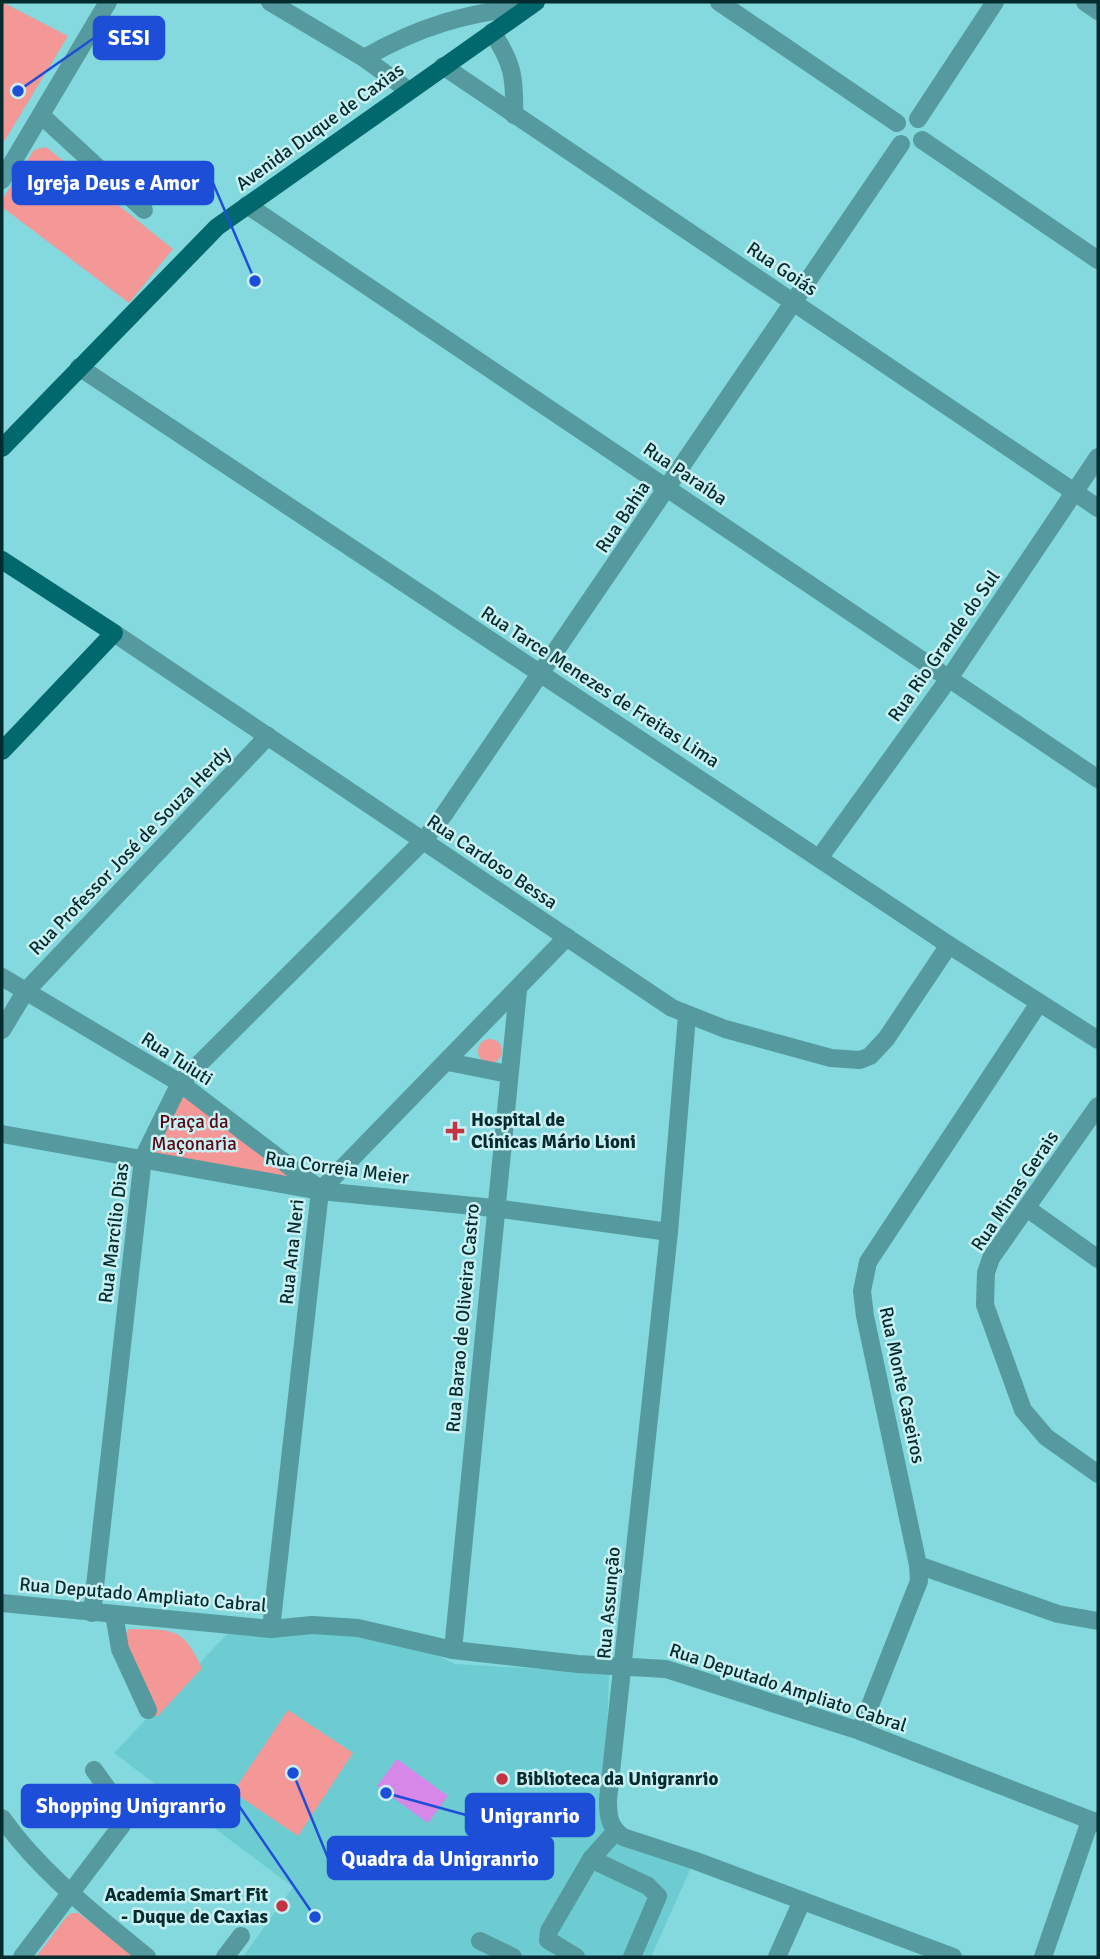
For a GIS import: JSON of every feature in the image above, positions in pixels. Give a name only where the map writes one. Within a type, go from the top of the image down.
[{"type":"main road","name":"Avenida Duque de Caxias","points":[[2,448],[198,246],[247,205],[533,4]]},
{"type":"main road","name":"Rua Cardoso Bessa","points":[[2,560],[114,633]]},
{"type":"main road","points":[[2,751],[114,633]]},
{"type":"street","points":[[2,180],[108,2]]},
{"type":"street","points":[[271,2],[364,58],[408,90]]},
{"type":"street","points":[[719,2],[897,123]]},
{"type":"street","points":[[918,119],[995,2]]},
{"type":"street","points":[[1085,2],[1098,11]]},
{"type":"street","name":"Avenida Duque de Caxias","points":[[364,58],[404,35],[443,21],[481,11],[533,4]]},
{"type":"street","points":[[492,32],[509,56],[513,71],[514,115]]},
{"type":"street","name":"Rua Goiás","points":[[443,66],[1098,508]]},
{"type":"street","points":[[42,116],[144,210]]},
{"type":"street","points":[[903,118],[918,119],[925,133],[922,140],[916,145],[901,144],[896,138],[897,123],[903,118]]},
{"type":"street","points":[[922,140],[1098,260]]},
{"type":"street","name":"Rua Bahia","points":[[423,841],[668,488],[791,301],[901,144]]},
{"type":"street","name":"Rua Paraíba","points":[[247,205],[1098,779]]},
{"type":"street","name":"Rua Tarce Menezes de Freitas Lima","points":[[79,367],[540,674],[821,857],[949,945],[1098,1040]]},
{"type":"street","name":"Rua Rio Grande do Sul","points":[[821,857],[950,677],[1098,457]]},
{"type":"street","name":"Rua Cardoso Bessa","points":[[114,633],[687,1017],[831,1058],[860,1060],[870,1056],[886,1039],[949,945]]},
{"type":"street","name":"Rua Professor José de Souza Herdy","points":[[2,1030],[24,992],[268,736]]},
{"type":"street","name":"Rua Marcílio Dias","points":[[92,1612],[143,1158],[180,1083],[423,841]]},
{"type":"street","name":"Rua Ana Neri","points":[[271,1629],[320,1191],[567,937]]},
{"type":"street","name":"Rua Tuiuti","points":[[2,977],[180,1083],[320,1191]]},
{"type":"street","name":"Rua Barao de Oliveira Castro","points":[[453,1650],[494,1208],[518,990]]},
{"type":"street","name":"Rua Monte Caseiros","points":[[860,1731],[915,1596],[918,1565],[865,1316],[864,1277],[875,1249],[1039,1003]]},
{"type":"street","name":"Rua Assunção","points":[[615,1832],[609,1819],[608,1800],[669,1232],[687,1017]]},
{"type":"street","points":[[448,1062],[508,1074]]},
{"type":"street","name":"Rua Minas Gerais","points":[[1098,1106],[991,1258],[984,1286],[985,1305],[1023,1410],[1046,1437],[1098,1474]]},
{"type":"street","name":"Rua Correia Meier","points":[[2,1134],[320,1191],[494,1208],[669,1232]]},
{"type":"street","points":[[1028,1209],[1098,1259]]},
{"type":"street","points":[[918,1565],[1058,1614],[1098,1620]]},
{"type":"street","name":"Rua Deputado Ampliato Cabral","points":[[2,1603],[271,1629],[312,1625],[358,1628],[453,1650],[678,1672],[860,1731],[1094,1822]]},
{"type":"street","points":[[114,1614],[124,1661],[148,1710]]},
{"type":"street","points":[[22,1957],[124,1820],[122,1809],[94,1770]]},
{"type":"street","points":[[2,1818],[18,1840],[70,1894],[147,1957]]},
{"type":"street","points":[[1043,1957],[1094,1822]]},
{"type":"street","points":[[576,1957],[552,1944],[548,1936],[591,1859],[615,1832],[623,1838],[953,1957]]},
{"type":"street","points":[[591,1859],[648,1886],[658,1896],[632,1957]]},
{"type":"street","points":[[777,1957],[802,1901]]},
{"type":"street","points":[[225,1957],[241,1936]]},
{"type":"street","points":[[480,1941],[513,1957]]},
{"type":"shaded area","points":[[230,1631],[361,1632],[423,1648],[455,1664],[609,1673],[604,1833],[694,1861],[651,1957],[243,1957],[293,1887],[114,1753]]},
{"type":"shaded area","points":[[397,1759],[448,1796],[428,1823],[377,1786]]},
{"type":"green space","points":[[2,2],[68,36],[2,145]]},
{"type":"green space","points":[[46,147],[173,249],[129,303],[2,207],[2,200],[34,150]]},
{"type":"green space","points":[[485,1039],[495,1039],[502,1046],[502,1056],[495,1063],[485,1063],[478,1056],[478,1046]]},
{"type":"green space","name":"Praça da Maçonaria","points":[[183,1087],[321,1184],[148,1155]]},
{"type":"green space","points":[[129,1629],[175,1633],[188,1644],[202,1668],[157,1717],[135,1676],[121,1640]]},
{"type":"green space","points":[[288,1710],[353,1753],[298,1836],[233,1792]]},
{"type":"green space","points":[[72,1913],[78,1913],[137,1957],[36,1957]]},
{"type":"place","name":"SESI","points":[[18,91]]},
{"type":"place","name":"Igreja Deus e Amor","points":[[255,281]]},
{"type":"place","name":"Hospital de Clínicas Mário Lioni","points":[[455,1131]]},
{"type":"place","name":"Quadra da Unigranrio","points":[[293,1773]]},
{"type":"place","name":"Biblioteca da Unigranrio","points":[[502,1779]]},
{"type":"place","name":"Unigranrio","points":[[386,1793]]},
{"type":"place","name":"Academia Smart Fit - Duque de Caxias","points":[[282,1906]]},
{"type":"place","name":"Shopping Unigranrio","points":[[315,1917]]}]
